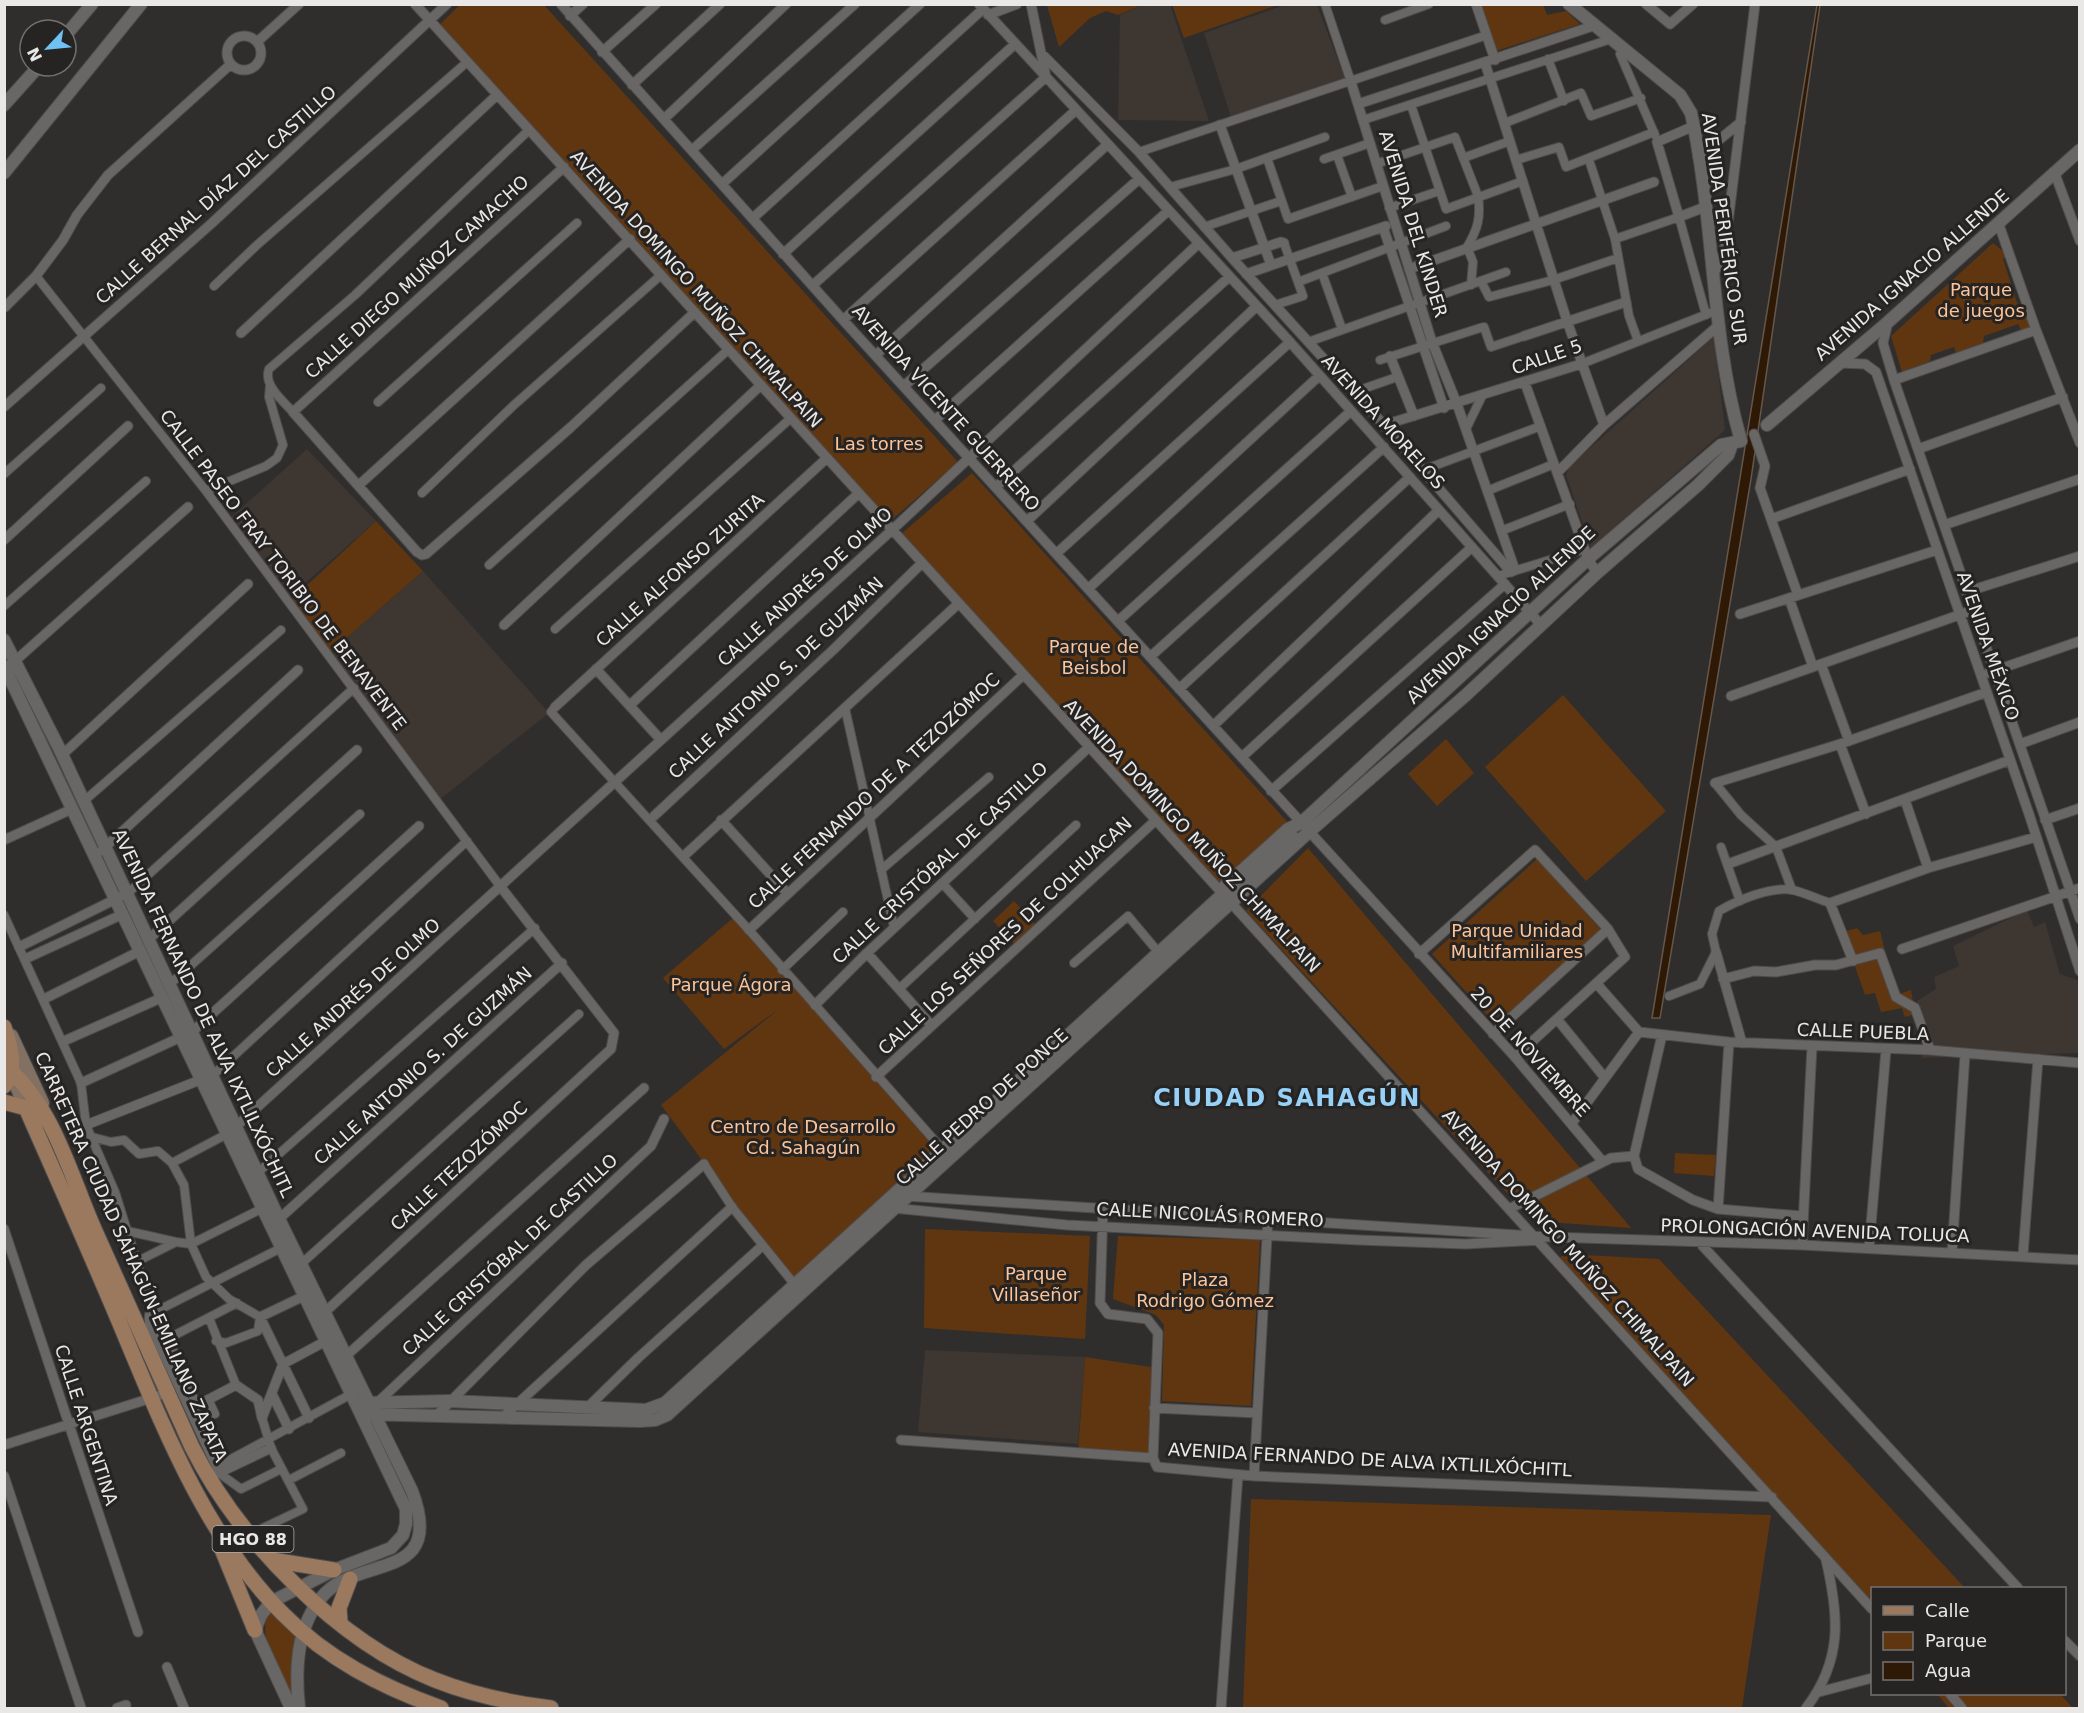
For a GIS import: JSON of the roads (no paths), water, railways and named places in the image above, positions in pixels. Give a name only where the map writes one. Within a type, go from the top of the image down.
[{"type":"main road","name":"CARRETERA CIUDAD SAHAGÚN-EMILIANO ZAPATA","points":[[4,1023],[167,1393],[218,1472],[225,1505],[298,1588],[369,1645],[421,1674],[498,1700],[550,1708]]},
{"type":"main road","points":[[4,1027],[11,1052],[4,1086]]},
{"type":"main road","name":"CARRETERA CIUDAD SAHAGÚN-EMILIANO ZAPATA","points":[[7,1067],[152,1397],[214,1524],[237,1561],[272,1602],[303,1632],[357,1671],[393,1690],[441,1708]]},
{"type":"main road","points":[[7,1067],[28,1089],[60,1146]]},
{"type":"main road","points":[[4,1102],[26,1108]]},
{"type":"main road","points":[[214,1524],[219,1542],[255,1630]]},
{"type":"main road","points":[[272,1560],[334,1570]]},
{"type":"main road","points":[[340,1621],[339,1608],[350,1579]]},
{"type":"main road","points":[[393,1690],[421,1674]]},
{"type":"street","points":[[78,20],[92,4]]},
{"type":"street","points":[[4,173],[141,4]]},
{"type":"street","points":[[257,42],[299,4]]},
{"type":"street","name":"AVENIDA DOMINGO MUÑOZ CHIMALPAIN","points":[[415,4],[466,63],[662,274],[1022,676],[1510,1208],[1871,1608]]},
{"type":"street","name":"CALLE BERNAL DÍAZ DEL CASTILLO","points":[[4,407],[212,223],[447,4]]},
{"type":"street","name":"AVENIDA VICENTE GUERRERO","points":[[561,4],[783,254],[1306,827]]},
{"type":"street","points":[[570,16],[583,4]]},
{"type":"street","points":[[602,52],[656,4]]},
{"type":"street","points":[[632,85],[720,4]]},
{"type":"street","points":[[664,119],[786,4]]},
{"type":"street","points":[[692,150],[855,4]]},
{"type":"street","points":[[722,184],[920,4]]},
{"type":"street","points":[[753,218],[984,8],[1017,4]]},
{"type":"street","points":[[813,285],[1046,77],[1044,56],[1031,4]]},
{"type":"street","name":"AVENIDA DEL KINDER","points":[[1325,4],[1432,342],[1466,429],[1513,571]]},
{"type":"street","points":[[1385,20],[1430,4]]},
{"type":"street","points":[[1476,4],[1486,35],[1490,79],[1553,280],[1604,425]]},
{"type":"street","name":"AVENIDA PERIFÉRICO SUR","points":[[1569,4],[1687,103],[1694,126],[1714,274],[1712,312],[1719,326],[1736,443]]},
{"type":"street","points":[[1646,4],[1670,24],[1693,4]]},
{"type":"street","points":[[1714,274],[1725,247],[1755,4]]},
{"type":"street","name":"AVENIDA MORELOS","points":[[984,8],[1168,212],[1290,342],[1532,613],[1540,625]]},
{"type":"street","points":[[1358,104],[1593,26]]},
{"type":"street","points":[[1139,152],[1486,35]]},
{"type":"street","points":[[246,36],[257,42],[261,55],[255,67],[243,70],[231,64],[227,52],[233,40],[246,36]]},
{"type":"street","points":[[1363,120],[1611,39]]},
{"type":"street","points":[[783,254],[1015,44]]},
{"type":"street","points":[[1622,48],[1620,54],[1654,132],[1679,217],[1712,312]]},
{"type":"street","points":[[1044,56],[1139,152],[1204,227],[1281,201]]},
{"type":"street","points":[[1548,59],[1564,101]]},
{"type":"street","points":[[214,286],[257,245],[466,63]]},
{"type":"street","points":[[5,307],[36,276],[63,240],[77,215],[108,175],[231,64]]},
{"type":"street","points":[[4,105],[28,78]]},
{"type":"street","points":[[1505,123],[1581,93],[1591,116],[1641,98]]},
{"type":"street","points":[[241,333],[497,95]]},
{"type":"street","points":[[1411,105],[1438,191],[1446,209],[1523,181]]},
{"type":"street","points":[[843,320],[1076,110]]},
{"type":"street","points":[[1698,157],[1741,122]]},
{"type":"street","points":[[1220,125],[1271,265]]},
{"type":"street","points":[[1657,142],[1694,126]]},
{"type":"street","name":"CALLE DIEGO MUÑOZ CAMACHO","points":[[270,385],[267,374],[269,369],[355,295],[529,130]]},
{"type":"street","points":[[1516,160],[1559,147],[1566,167],[1589,160],[1654,132]]},
{"type":"street","points":[[1170,187],[1236,169],[1325,137]]},
{"type":"street","points":[[1376,164],[1455,137],[1478,196],[1478,228],[1467,247]]},
{"type":"street","points":[[1463,158],[1510,141]]},
{"type":"street","points":[[1324,159],[1370,143]]},
{"type":"street","points":[[876,356],[1108,144]]},
{"type":"street","name":"AVENIDA IGNACIO ALLENDE","points":[[1767,424],[1784,413],[1888,322],[2079,150]]},
{"type":"street","points":[[1337,155],[1352,197]]},
{"type":"street","points":[[1267,158],[1288,219],[1383,186]]},
{"type":"street","points":[[1589,160],[1615,239],[1626,302],[1638,341]]},
{"type":"street","name":"CALLE DIEGO MUÑOZ CAMACHO","points":[[293,412],[564,167]]},
{"type":"street","points":[[2055,174],[2079,241]]},
{"type":"street","points":[[1409,269],[1668,177]]},
{"type":"street","points":[[904,386],[1139,180]]},
{"type":"street","points":[[1389,208],[1438,191]]},
{"type":"street","points":[[1615,239],[1705,207]]},
{"type":"street","points":[[935,420],[1168,212]]},
{"type":"street","points":[[1998,222],[2079,443]]},
{"type":"street","points":[[378,402],[577,223]]},
{"type":"street","points":[[1246,274],[1394,223]]},
{"type":"street","points":[[1298,282],[1446,226]]},
{"type":"street","name":"AVENIDA MORELOS","points":[[1204,227],[1513,571]]},
{"type":"street","points":[[1383,227],[1444,408]]},
{"type":"street","points":[[359,485],[630,239]]},
{"type":"street","points":[[1232,258],[1264,246],[1284,243],[1303,296],[1275,305]]},
{"type":"street","name":"CALLE ANDRÉS DE OLMO","points":[[232,1130],[971,458],[1198,244]]},
{"type":"street","points":[[1467,247],[1473,262],[1471,285]]},
{"type":"street","points":[[1481,281],[1489,297],[1553,280],[1618,258]]},
{"type":"street","points":[[1308,342],[1506,272]]},
{"type":"street","points":[[1322,273],[1342,329]]},
{"type":"street","points":[[422,493],[514,405],[662,274]]},
{"type":"street","name":"CALLE PASEO FRAY TORIBIO DE BENAVENTE","points":[[36,276],[206,491],[500,886]]},
{"type":"street","points":[[996,487],[1229,277]]},
{"type":"street","points":[[1380,360],[1484,327],[1491,347],[1626,302]]},
{"type":"street","points":[[1026,521],[1256,307]]},
{"type":"street","points":[[270,385],[422,555],[571,427],[695,312]]},
{"type":"street","name":"CALLE 5","points":[[1384,425],[1581,364],[1712,312]]},
{"type":"street","name":"AVENIDA MÉXICO","points":[[1888,322],[1883,343],[1894,380],[2045,820],[2075,890],[2079,919]]},
{"type":"street","points":[[1487,491],[1556,468],[1719,326]]},
{"type":"street","points":[[1894,380],[2036,330]]},
{"type":"street","points":[[1057,553],[1290,342]]},
{"type":"street","points":[[489,565],[729,349]]},
{"type":"street","points":[[1390,356],[1414,416]]},
{"type":"street","name":"AVENIDA MÉXICO","points":[[1839,363],[1865,364],[1876,372],[1981,674],[2079,970]]},
{"type":"street","points":[[1089,588],[1319,376]]},
{"type":"street","points":[[1354,392],[1397,377]]},
{"type":"street","points":[[1525,383],[1586,554],[1597,573]]},
{"type":"street","points":[[206,491],[266,466],[278,458],[283,445],[269,398],[270,385]]},
{"type":"street","points":[[504,625],[761,385]]},
{"type":"street","points":[[4,474],[101,388]]},
{"type":"street","points":[[1466,429],[1482,396]]},
{"type":"street","points":[[1918,449],[2063,397]]},
{"type":"street","points":[[1118,621],[1351,411]]},
{"type":"street","name":"CALLE ALFONSO ZURITA","points":[[555,629],[791,418]]},
{"type":"street","points":[[1736,443],[1767,424]]},
{"type":"street","points":[[4,540],[128,426]]},
{"type":"street","points":[[1423,470],[1541,426]]},
{"type":"street","points":[[1754,434],[1765,465],[1759,484],[1793,596],[1866,814]]},
{"type":"street","name":"AVENIDA IGNACIO ALLENDE","points":[[1306,827],[1532,613],[1586,554],[1721,445],[1736,443]]},
{"type":"street","name":"AVENIDA IGNACIO ALLENDE","points":[[1306,827],[1466,695],[1597,573],[1698,485],[1728,455],[1736,443]]},
{"type":"street","points":[[1150,657],[1384,447]]},
{"type":"street","name":"CALLE ALFONSO ZURITA","points":[[555,707],[827,458]]},
{"type":"street","points":[[1771,519],[1910,469]]},
{"type":"street","points":[[1179,689],[1410,477]]},
{"type":"street","points":[[1944,525],[2079,479]]},
{"type":"street","points":[[4,606],[146,481]]},
{"type":"street","points":[[630,705],[860,494]]},
{"type":"street","points":[[1501,531],[1570,504]]},
{"type":"street","points":[[10,664],[188,507]]},
{"type":"street","points":[[1213,726],[1439,510]]},
{"type":"street","points":[[1242,757],[1472,547]]},
{"type":"street","points":[[1740,614],[1937,550]]},
{"type":"street","points":[[1498,576],[1586,554]]},
{"type":"street","points":[[1966,592],[2079,556]]},
{"type":"street","name":"CALLE ANTONIO S. DE GUZMÁN","points":[[654,816],[833,650],[921,564]]},
{"type":"street","points":[[62,755],[248,584]]},
{"type":"street","points":[[1271,791],[1505,584]]},
{"type":"street","points":[[684,856],[958,604]]},
{"type":"street","points":[[1731,696],[1973,610]]},
{"type":"street","points":[[84,801],[281,630]]},
{"type":"street","name":"AVENIDA FERNANDO DE ALVA IXTLILXÓCHITL","points":[[4,640],[10,664],[72,809],[161,998],[201,1080],[232,1130],[254,1176],[279,1219],[346,1356],[406,1509],[403,1535],[391,1548],[334,1570],[272,1602],[261,1615],[255,1630]]},
{"type":"street","points":[[1981,674],[1993,672],[2079,641]]},
{"type":"street","name":"AVENIDA FERNANDO DE ALVA IXTLILXÓCHITL","points":[[10,664],[62,755],[128,892],[213,1075],[232,1130]]},
{"type":"street","points":[[596,669],[661,740]]},
{"type":"street","points":[[94,856],[106,848],[298,670]]},
{"type":"street","name":"CALLE FERNANDO DE A TEZOZÓMOC","points":[[749,930],[1022,676]]},
{"type":"street","points":[[19,947],[128,892],[354,688]]},
{"type":"street","points":[[1792,890],[1776,847],[1741,815],[1715,783],[1844,743],[1987,692]]},
{"type":"street","points":[[555,707],[551,712],[615,784],[684,856],[876,1077],[943,1150]]},
{"type":"street","points":[[845,708],[894,927]]},
{"type":"street","points":[[2020,744],[2079,722]]},
{"type":"street","name":"CALLE CRISTÓBAL DE CASTILLO","points":[[815,1005],[867,952],[1088,747]]},
{"type":"street","points":[[149,939],[357,750]]},
{"type":"street","points":[[1728,864],[2010,760]]},
{"type":"street","points":[[881,870],[989,777]]},
{"type":"street","points":[[1905,800],[1928,868]]},
{"type":"street","points":[[2045,820],[2079,808]]},
{"type":"street","points":[[4,840],[72,809]]},
{"type":"street","points":[[170,984],[360,814]]},
{"type":"street","points":[[721,820],[788,894]]},
{"type":"street","name":"CALLE LOS SEÑORES DE COLHUACAN","points":[[876,1077],[1156,820]]},
{"type":"street","name":"CALLE LOS SEÑORES DE COLHUACAN","points":[[900,988],[1076,825]]},
{"type":"street","points":[[193,1031],[419,826]]},
{"type":"street","name":"CALLE PEDRO DE PONCE","points":[[670,1405],[795,1285],[1223,894],[1225,886],[1288,829],[1306,827]]},
{"type":"street","name":"CALLE PEDRO DE PONCE","points":[[670,1405],[910,1197],[1232,904],[1306,827]]},
{"type":"street","name":"20 DE NOVIEMBRE","points":[[1306,827],[1515,1057],[1603,1162]]},
{"type":"street","points":[[1742,1043],[1712,934],[1719,911],[1740,901],[1771,892],[1792,890],[1830,903],[1928,868],[2036,837]]},
{"type":"street","name":"CALLE ANDRÉS DE OLMO","points":[[213,1075],[467,841]]},
{"type":"street","points":[[1721,847],[1740,901]]},
{"type":"street","points":[[1419,954],[1535,850],[1608,929],[1625,954],[1622,961],[1515,1057]]},
{"type":"street","points":[[942,883],[975,919]]},
{"type":"street","points":[[500,886],[562,963]]},
{"type":"street","points":[[1902,949],[2075,890]]},
{"type":"street","points":[[1830,903],[1853,961]]},
{"type":"street","points":[[782,970],[843,912]]},
{"type":"street","points":[[25,959],[123,914]]},
{"type":"street","points":[[4,915],[64,1041],[81,1083],[86,1125],[115,1192],[136,1262],[196,1406],[218,1472]]},
{"type":"street","points":[[1074,963],[1128,916],[1159,953]]},
{"type":"street","name":"CALLE ANTONIO S. DE GUZMÁN","points":[[254,1176],[535,928]]},
{"type":"street","points":[[1493,1034],[1608,929]]},
{"type":"street","points":[[44,999],[140,951]]},
{"type":"street","points":[[867,952],[932,1025]]},
{"type":"street","points":[[1669,996],[1700,984],[1716,952]]},
{"type":"street","points":[[1723,979],[1754,970],[1776,972],[1853,961],[1878,953],[1882,955],[1896,997],[1915,1008],[1930,1050]]},
{"type":"street","name":"CALLE ANTONIO S. DE GUZMÁN","points":[[279,1219],[562,963]]},
{"type":"street","name":"CALLE TEZOZÓMOC","points":[[324,1313],[611,1049],[614,1032],[562,963]]},
{"type":"street","points":[[1597,984],[1650,1033]]},
{"type":"street","points":[[64,1041],[161,998]]},
{"type":"street","name":"CALLE TEZOZÓMOC","points":[[301,1264],[579,1014]]},
{"type":"street","points":[[1557,1019],[1605,1078]]},
{"type":"street","points":[[1510,1208],[1618,1155],[1633,1158],[1650,1033]]},
{"type":"street","points":[[1572,1123],[1605,1078],[1650,1033]]},
{"type":"street","name":"CALLE PUEBLA","points":[[1650,1033],[1742,1043],[1930,1050],[2079,1063]]},
{"type":"street","points":[[81,1083],[181,1037]]},
{"type":"street","points":[[1718,1209],[1729,1042]]},
{"type":"street","points":[[1802,1245],[1812,1046]]},
{"type":"street","points":[[1869,1248],[1886,1050]]},
{"type":"street","points":[[1952,1252],[1965,1054]]},
{"type":"street","points":[[2023,1255],[2038,1059]]},
{"type":"street","points":[[86,1125],[201,1080]]},
{"type":"street","name":"CALLE CRISTÓBAL DE CASTILLO","points":[[346,1356],[644,1088]]},
{"type":"street","name":"CALLE CRISTÓBAL DE CASTILLO","points":[[365,1402],[651,1146],[664,1119]]},
{"type":"street","points":[[172,1163],[232,1130]]},
{"type":"street","points":[[92,1137],[111,1142],[124,1140],[139,1154],[159,1150],[172,1163],[184,1185],[191,1244],[210,1284],[260,1317],[309,1418]]},
{"type":"street","name":"PROLONGACIÓN AVENIDA TOLUCA","points":[[1633,1158],[1638,1168],[1693,1200],[1718,1209],[1802,1216]]},
{"type":"street","points":[[438,1414],[586,1265],[704,1164],[732,1207],[795,1285]]},
{"type":"street","name":"AVENIDA FERNANDO DE ALVA IXTLILXÓCHITL","points":[[254,1176],[263,1208],[281,1248],[344,1376],[365,1402],[411,1491],[421,1526],[416,1543],[406,1555],[393,1564],[350,1579],[329,1590],[317,1604],[303,1632],[298,1661],[299,1708]]},
{"type":"street","name":"CALLE NICOLÁS ROMERO","points":[[894,1195],[1466,1230],[1536,1238]]},
{"type":"street","points":[[503,1417],[732,1207]]},
{"type":"street","name":"CALLE NICOLÁS ROMERO","points":[[881,1207],[1067,1225],[1267,1235],[1466,1244],[1536,1238]]},
{"type":"street","points":[[127,1231],[191,1244],[263,1208]]},
{"type":"street","points":[[1104,1209],[1099,1298],[1102,1307],[1108,1314],[1147,1319],[1158,1333],[1153,1458]]},
{"type":"street","points":[[1162,1229],[1163,1212]]},
{"type":"street","points":[[1254,1476],[1268,1218]]},
{"type":"street","name":"CALLE ARGENTINA","points":[[4,1229],[138,1632]]},
{"type":"street","points":[[1466,1230],[1466,1244]]},
{"type":"street","name":"PROLONGACIÓN AVENIDA TOLUCA","points":[[1536,1238],[1802,1245],[2023,1255],[2079,1260]]},
{"type":"street","points":[[136,1262],[176,1242]]},
{"type":"street","points":[[1700,1242],[2017,1587]]},
{"type":"street","points":[[587,1408],[638,1358],[762,1246]]},
{"type":"street","points":[[281,1248],[149,1315],[149,1324],[218,1472],[241,1489],[281,1469]]},
{"type":"street","points":[[260,1317],[304,1296]]},
{"type":"street","points":[[169,1338],[209,1318],[233,1301]]},
{"type":"street","points":[[216,1341],[226,1343],[258,1331],[260,1317]]},
{"type":"street","points":[[209,1318],[216,1341],[236,1385],[258,1400],[269,1444],[303,1509],[263,1528]]},
{"type":"street","points":[[262,1418],[283,1364],[326,1341]]},
{"type":"street","points":[[196,1406],[236,1385]]},
{"type":"street","points":[[4,1445],[167,1393]]},
{"type":"street","points":[[272,1394],[290,1429]]},
{"type":"street","points":[[208,1399],[215,1414]]},
{"type":"street","points":[[218,1472],[269,1444],[309,1418],[365,1402],[449,1401],[646,1410],[670,1405]]},
{"type":"street","points":[[365,1402],[438,1414],[640,1421],[661,1418],[670,1405]]},
{"type":"street","points":[[1154,1408],[1257,1413]]},
{"type":"street","name":"AVENIDA FERNANDO DE ALVA IXTLILXÓCHITL","points":[[901,1440],[1153,1458],[1157,1467],[1162,1469],[1254,1476],[1772,1497]]},
{"type":"street","points":[[289,1480],[342,1453]]},
{"type":"street","points":[[1221,1708],[1238,1474]]},
{"type":"street","points":[[4,1476],[81,1708]]},
{"type":"street","points":[[1806,1708],[1819,1692],[1829,1669],[1836,1629],[1833,1593],[1825,1557]]},
{"type":"street","points":[[316,1579],[319,1587],[329,1590]]},
{"type":"street","points":[[255,1630],[291,1708]]},
{"type":"street","points":[[2066,1642],[2079,1656]]},
{"type":"street","points":[[167,1667],[184,1708]]},
{"type":"street","points":[[1819,1692],[1871,1678]]},
{"type":"street","points":[[1951,1695],[1962,1708]]},
{"type":"water","points":[[1817,5],[1820,5],[1751,479],[1660,1018],[1652,1018]]},
{"type":"district","name":"CIUDAD SAHAGÚN","points":[[1287,1098]]},
{"type":"park label","name":"Parque de juegos","points":[[1981,300]]},
{"type":"park label","name":"Las torres","points":[[879,444]]},
{"type":"park label","name":"Parque de Beisbol","points":[[1094,657]]},
{"type":"park label","name":"Parque Unidad Multifamiliares","points":[[1517,941]]},
{"type":"park label","name":"Parque Ágora","points":[[731,985]]},
{"type":"park label","name":"Centro de Desarrollo Cd. Sahagún","points":[[803,1137]]},
{"type":"park label","name":"Parque Villaseñor","points":[[1036,1284]]},
{"type":"park label","name":"Plaza Rodrigo Gómez","points":[[1205,1290]]}]
